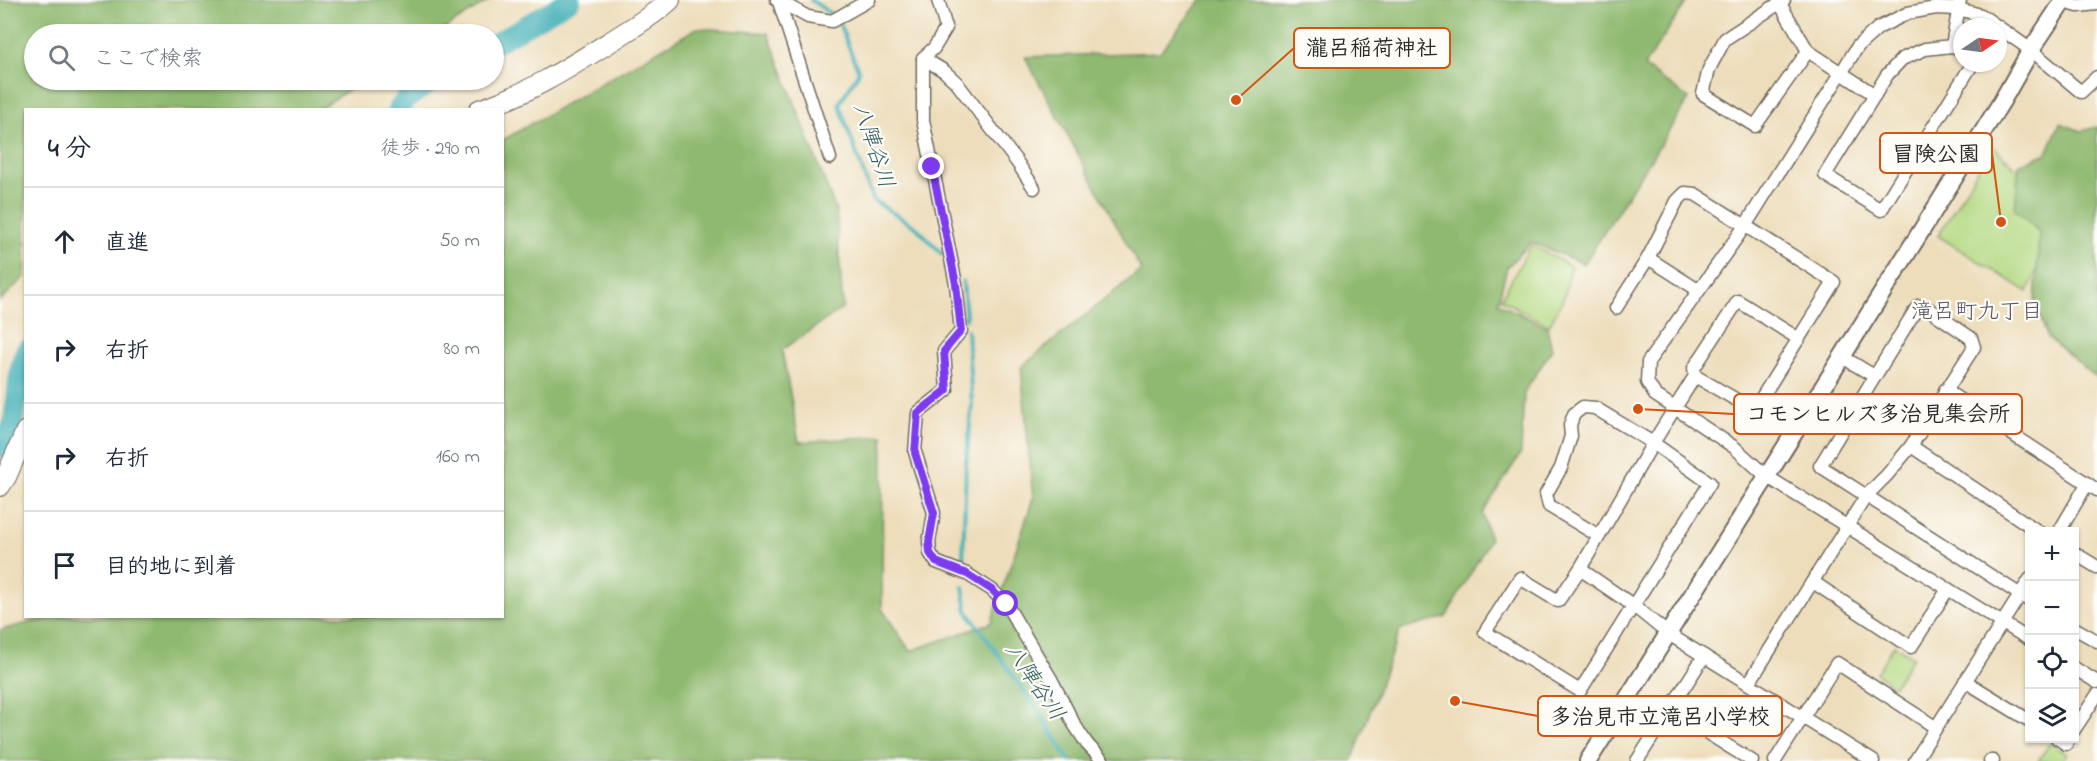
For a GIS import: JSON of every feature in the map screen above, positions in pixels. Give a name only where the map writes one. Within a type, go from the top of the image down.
[{"type":"main road","points":[[484,108],[521,94],[550,78],[658,12],[670,0]]},
{"type":"main road","points":[[0,486],[24,436]]},
{"type":"street","points":[[778,1],[808,17],[832,21],[869,0]]},
{"type":"street","points":[[938,0],[946,28],[934,48],[923,58],[922,120],[956,284],[961,331],[944,351],[947,390],[918,413],[915,453],[934,513],[929,542],[930,553],[936,562],[967,574],[992,590],[1006,604],[1040,660],[1074,724],[1087,744],[1103,761]]},
{"type":"street","points":[[778,1],[830,158]]},
{"type":"street","points":[[1808,51],[1755,126],[1703,94],[1709,69],[1725,39],[1781,1],[1808,51],[1875,95]]},
{"type":"street","points":[[1588,761],[2002,101],[2031,50],[2064,1],[2079,6],[2097,4]]},
{"type":"street","points":[[2025,637],[1766,476],[1734,447],[1655,395],[1647,382],[1648,362],[1745,226],[1858,46],[1878,28],[1908,13],[1959,5],[1981,15],[2031,50],[2081,92],[2097,77]]},
{"type":"street","points":[[1953,48],[1925,48],[1902,59],[1887,75],[1825,175],[1881,210],[1967,72]]},
{"type":"street","points":[[923,58],[944,70],[956,82],[1034,188]]},
{"type":"street","points":[[1616,308],[1648,258],[1677,201],[1685,193],[1695,194],[1834,282],[1754,410],[1695,376]]},
{"type":"street","points":[[1648,258],[1698,290]]},
{"type":"street","points":[[1599,536],[1549,506],[1546,494],[1561,468],[1571,436],[1570,424],[1574,414],[1583,407],[1595,408],[1653,443],[1710,483],[1580,691],[1485,632],[1520,578],[1558,602],[1580,569],[1653,443],[1695,376],[1694,368],[1738,301],[1799,339]]},
{"type":"street","points":[[1749,683],[1866,496],[1911,446],[1974,347],[1971,338],[1924,306],[1918,306],[1820,466],[1866,496],[1966,559],[2024,598]]},
{"type":"street","points":[[1841,356],[1874,376]]},
{"type":"street","points":[[1945,390],[2092,487],[2063,527]]},
{"type":"street","points":[[1911,446],[2033,527]]},
{"type":"street","points":[[2079,557],[2097,567]]},
{"type":"street","points":[[1580,569],[1634,606],[1667,633],[1802,718],[1853,756],[1873,761]]},
{"type":"street","points":[[1915,761],[2001,622],[2024,598],[2029,581]]},
{"type":"street","points":[[1813,582],[1911,647],[1948,589]]},
{"type":"street","points":[[2079,631],[2097,641]]},
{"type":"street","points":[[1637,761],[1704,656]]},
{"type":"street","points":[[1775,761],[1837,663],[1935,727]]},
{"type":"street","points":[[2079,671],[2097,682]]},
{"type":"street","points":[[1965,681],[2025,718]]},
{"type":"street","points":[[2079,722],[2097,695]]},
{"type":"street","points":[[1669,709],[1752,761]]},
{"type":"green space","points":[[0,0],[490,0],[452,24],[24,24],[24,90],[349,90],[320,108],[24,108],[24,278],[0,301]]},
{"type":"green space","points":[[1201,0],[1688,0],[1644,66],[1689,99],[1584,264],[1531,242],[1507,267],[1498,303],[1547,327],[1552,349],[1524,393],[1521,453],[1482,514],[1490,539],[1446,617],[1400,630],[1352,761],[0,761],[0,630],[48,618],[504,618],[504,139],[697,28],[768,33],[836,211],[843,308],[782,350],[799,442],[883,436],[882,609],[910,651],[991,623],[1033,499],[1021,367],[1141,270],[1025,57],[1160,52]]},
{"type":"green space","points":[[2060,123],[2081,131],[2097,127],[2097,378],[2048,338],[2035,304],[2039,232],[2015,209],[2019,165],[2047,153]]},
{"type":"green space","points":[[1992,146],[2060,207],[2028,292],[1938,236]]},
{"type":"green space","points":[[1531,245],[1571,266],[1565,295],[1549,326],[1501,299]]},
{"type":"green space","points":[[1894,645],[1913,657],[1894,686],[1876,673]]},
{"type":"green space","points":[[2050,743],[2067,754],[2062,761],[2038,761]]},
{"type":"waterway","points":[[504,38],[570,0]]},
{"type":"waterway","name":"八陣谷川","points":[[811,0],[837,18],[859,72],[839,104],[873,200],[917,228],[942,254]]},
{"type":"waterway","points":[[399,108],[406,99],[419,90]]},
{"type":"waterway","name":"八陣谷川","points":[[963,281],[966,319]]},
{"type":"waterway","name":"八陣谷川","points":[[963,562],[966,464],[972,403],[967,330]]},
{"type":"waterway","points":[[0,448],[12,425],[24,356]]},
{"type":"waterway","name":"八陣谷川","points":[[963,587],[967,611],[1039,712],[1070,761]]},
{"type":"place","name":"瀧呂稲荷神社","points":[[1236,100]]},
{"type":"place","name":"冒険公園","points":[[2001,222]]},
{"type":"place","name":"コモンヒルズ多治見集会所","points":[[1638,409]]},
{"type":"place","name":"多治見市立滝呂小学校","points":[[1455,701]]},
{"type":"district","name":"滝呂町九丁目","points":[[1977,310]]},
{"type":"route","points":[[932,167],[956,284],[961,331],[944,351],[947,390],[918,413],[915,453],[934,513],[929,542],[930,553],[936,562],[967,574],[992,590],[1006,604]]}]
